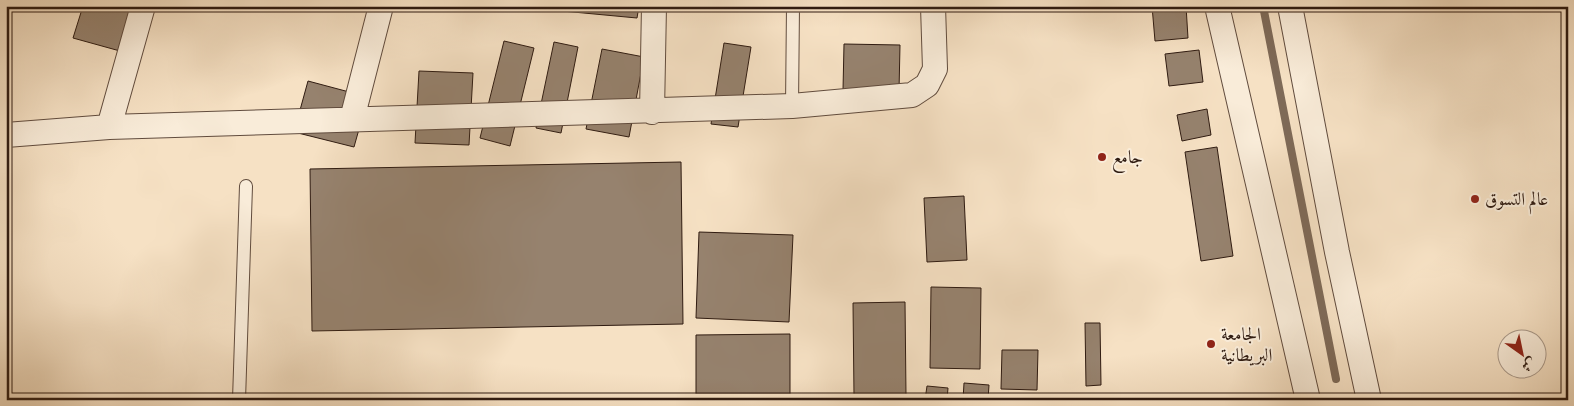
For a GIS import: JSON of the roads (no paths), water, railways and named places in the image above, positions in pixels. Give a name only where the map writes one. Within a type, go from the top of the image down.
[{"type":"street","points":[[109,127],[143,6]]},
{"type":"street","points":[[352,119],[381,6]]},
{"type":"street","points":[[652,112],[654,6]]},
{"type":"street","points":[[6,135],[109,127],[652,112],[792,106],[912,95],[927,85],[935,69],[933,6]]},
{"type":"street","points":[[1217,6],[1308,400]]},
{"type":"street","points":[[1290,6],[1337,252],[1370,400]]},
{"type":"lane","points":[[792,106],[793,6]]},
{"type":"lane","points":[[239,400],[246,186]]},
{"type":"waterway","points":[[1263,6],[1336,379]]},
{"type":"place","name":"جامع","points":[[1102,157]]},
{"type":"place","name":"عالم التسوق","points":[[1475,199]]},
{"type":"place","name":"الجامعة البريطانية","points":[[1211,344]]}]
